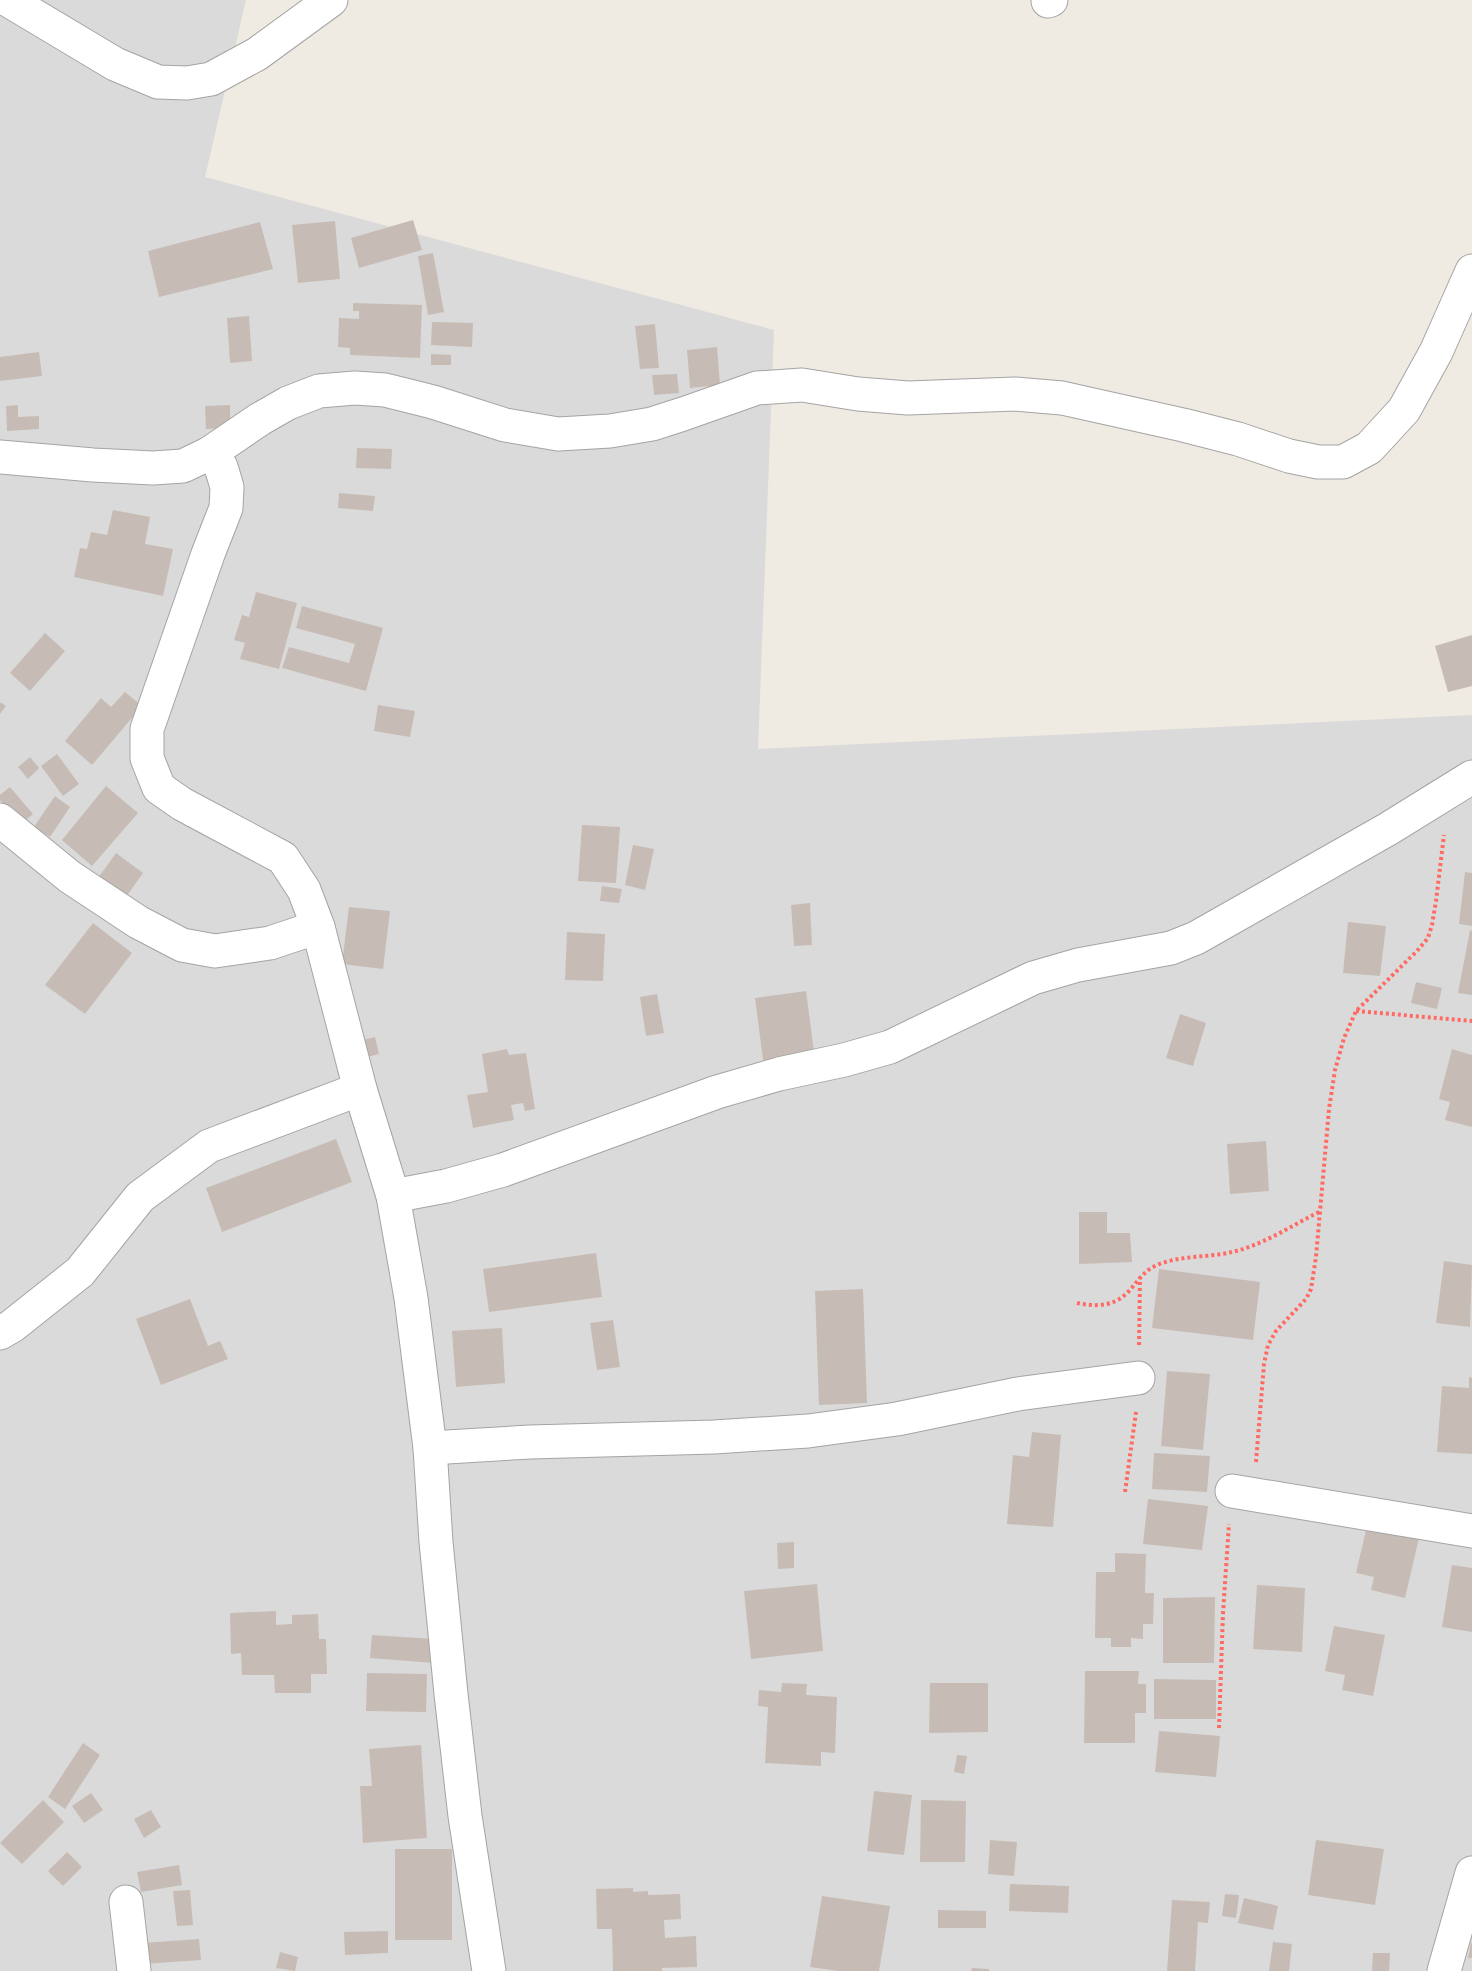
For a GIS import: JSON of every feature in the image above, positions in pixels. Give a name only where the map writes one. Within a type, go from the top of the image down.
[{"type":"street","points":[[8,0],[115,64],[158,82],[187,83],[211,78],[257,54],[331,0]]},
{"type":"street","points":[[0,457],[153,468],[183,466],[210,453],[288,403],[319,391],[355,388],[385,390],[433,402],[505,425],[558,434],[610,431],[652,424],[757,388],[802,385],[858,394],[908,398],[1015,394],[1062,398],[1205,431],[1289,456],[1318,462],[1343,462],[1369,448],[1404,410],[1436,352],[1472,271]]},
{"type":"street","points":[[210,453],[221,467],[227,487],[226,508],[207,554],[147,729],[147,758],[159,788],[183,804],[283,858],[304,890],[318,927],[360,1089],[393,1196],[411,1298],[430,1448],[436,1542],[465,1816],[489,1971]]},
{"type":"street","points":[[393,1196],[446,1186],[503,1170],[717,1092],[779,1074],[890,1047],[1033,978],[1078,965],[1171,948],[1196,938],[1461,785]]},
{"type":"street","points":[[0,820],[70,877],[138,922],[182,945],[215,951],[270,943],[318,927]]},
{"type":"street","points":[[0,1333],[80,1272],[140,1197],[209,1146],[360,1089]]},
{"type":"street","points":[[430,1448],[808,1431],[897,1419],[1018,1394],[1138,1378]]},
{"type":"street","points":[[1242,1493],[1472,1531]]},
{"type":"street","points":[[1444,1971],[1472,1873]]},
{"type":"street","points":[[126,1902],[135,1971]]},
{"type":"path","points":[[1219,1728],[1223,1612],[1264,1364],[1268,1345],[1276,1331],[1306,1299],[1311,1289],[1329,1108],[1335,1070],[1344,1038],[1356,1011],[1428,938],[1461,785]]},
{"type":"path","points":[[1356,1011],[1472,1021]]},
{"type":"path","points":[[1077,1303],[1090,1306],[1107,1304],[1122,1297],[1140,1276],[1154,1266],[1170,1261],[1230,1253],[1254,1246],[1320,1212]]},
{"type":"shaded area","points":[[0,0],[246,0],[205,177],[774,330],[758,749],[1472,715],[1472,1971],[0,1971]]},
{"type":"building","points":[[413,220],[422,250],[359,268],[351,238]]},
{"type":"building","points":[[335,221],[340,279],[298,283],[292,225]]},
{"type":"building","points":[[260,222],[273,269],[159,297],[148,251]]},
{"type":"building","points":[[433,253],[444,312],[428,315],[418,256]]},
{"type":"building","points":[[353,303],[422,305],[420,358],[350,355],[350,348],[338,347],[339,318],[359,319],[359,311],[353,311]]},
{"type":"building","points":[[249,316],[252,361],[230,363],[227,318]]},
{"type":"building","points":[[432,322],[473,323],[472,347],[431,345]]},
{"type":"building","points":[[655,324],[659,368],[640,369],[635,326]]},
{"type":"building","points":[[717,347],[720,385],[690,388],[687,350]]},
{"type":"building","points":[[39,352],[42,376],[0,381],[0,357]]},
{"type":"building","points":[[431,354],[451,355],[451,365],[431,365]]},
{"type":"building","points":[[677,374],[679,393],[654,395],[652,375]]},
{"type":"building","points":[[18,405],[18,417],[39,416],[39,429],[7,431],[6,406]]},
{"type":"building","points":[[230,405],[230,428],[206,429],[205,406]]},
{"type":"building","points":[[357,448],[392,449],[391,469],[356,468]]},
{"type":"building","points":[[339,493],[375,496],[373,511],[338,508]]},
{"type":"building","points":[[113,510],[150,517],[145,544],[173,549],[163,596],[74,577],[80,548],[87,549],[91,532],[107,535]]},
{"type":"building","points":[[256,592],[297,603],[279,669],[240,659],[245,643],[234,640],[242,615],[249,617]]},
{"type":"building","points":[[302,606],[383,628],[366,691],[282,668],[289,647],[349,663],[355,644],[296,628]]},
{"type":"building","points":[[45,633],[65,651],[30,691],[10,673]]},
{"type":"building","points":[[1472,635],[1472,686],[1448,692],[1435,646]]},
{"type":"building","points":[[125,692],[142,706],[92,765],[65,741],[101,698],[111,707]]},
{"type":"building","points":[[0,702],[6,706],[0,714]]},
{"type":"building","points":[[378,705],[415,711],[410,737],[374,731]]},
{"type":"building","points":[[57,754],[79,784],[63,796],[41,766]]},
{"type":"building","points":[[30,757],[39,768],[28,779],[18,767]]},
{"type":"building","points":[[106,786],[138,813],[92,866],[62,840]]},
{"type":"building","points":[[10,787],[33,814],[20,825],[0,800],[0,795]]},
{"type":"building","points":[[55,796],[70,807],[50,837],[34,827]]},
{"type":"building","points":[[582,825],[620,827],[616,883],[578,881]]},
{"type":"building","points":[[633,845],[654,849],[645,890],[625,885]]},
{"type":"building","points":[[116,853],[143,873],[126,897],[98,878]]},
{"type":"building","points":[[1465,872],[1472,873],[1472,926],[1459,924]]},
{"type":"building","points":[[602,886],[622,889],[619,903],[600,901]]},
{"type":"building","points":[[810,903],[812,945],[794,946],[791,905]]},
{"type":"building","points":[[349,907],[390,911],[383,969],[342,964]]},
{"type":"building","points":[[1348,922],[1386,926],[1380,976],[1343,973]]},
{"type":"building","points":[[93,923],[132,953],[85,1014],[45,985]]},
{"type":"building","points":[[1470,930],[1472,931],[1472,995],[1458,993]]},
{"type":"building","points":[[567,932],[605,934],[603,981],[565,980]]},
{"type":"building","points":[[1416,982],[1442,988],[1437,1009],[1411,1003]]},
{"type":"building","points":[[806,991],[814,1052],[763,1060],[755,998]]},
{"type":"building","points":[[657,994],[664,1033],[646,1036],[640,997]]},
{"type":"building","points":[[1180,1014],[1206,1023],[1193,1066],[1166,1058]]},
{"type":"building","points":[[375,1037],[379,1054],[363,1058],[359,1041]]},
{"type":"building","points":[[507,1049],[509,1055],[526,1053],[535,1109],[525,1111],[523,1103],[511,1105],[514,1120],[473,1128],[467,1095],[488,1092],[482,1054]]},
{"type":"building","points":[[1452,1049],[1472,1055],[1472,1127],[1445,1120],[1450,1102],[1439,1099]]},
{"type":"building","points":[[336,1139],[352,1182],[222,1232],[206,1188]]},
{"type":"building","points":[[1266,1141],[1269,1191],[1230,1194],[1227,1144]]},
{"type":"building","points":[[1079,1212],[1107,1212],[1107,1233],[1130,1233],[1132,1262],[1079,1264]]},
{"type":"building","points":[[596,1253],[602,1297],[489,1312],[483,1269]]},
{"type":"building","points":[[1444,1261],[1472,1265],[1470,1327],[1436,1323]]},
{"type":"building","points":[[1159,1269],[1260,1282],[1253,1340],[1152,1328]]},
{"type":"building","points":[[863,1289],[867,1403],[819,1405],[815,1291]]},
{"type":"building","points":[[190,1299],[208,1346],[220,1341],[228,1359],[161,1385],[136,1319]]},
{"type":"building","points":[[613,1320],[620,1367],[597,1370],[590,1323]]},
{"type":"building","points":[[502,1328],[505,1383],[456,1387],[452,1331]]},
{"type":"building","points":[[1167,1371],[1210,1374],[1203,1450],[1161,1446]]},
{"type":"building","points":[[1469,1377],[1472,1378],[1472,1454],[1437,1452],[1442,1386],[1469,1388]]},
{"type":"building","points":[[1032,1432],[1061,1435],[1053,1527],[1007,1524],[1013,1455],[1029,1457]]},
{"type":"building","points":[[1154,1453],[1210,1456],[1207,1492],[1152,1489]]},
{"type":"building","points":[[1148,1499],[1208,1506],[1202,1550],[1143,1544]]},
{"type":"building","points":[[1367,1526],[1419,1538],[1405,1598],[1371,1590],[1374,1577],[1356,1573]]},
{"type":"building","points":[[794,1542],[794,1568],[778,1569],[777,1543]]},
{"type":"building","points":[[1115,1553],[1146,1554],[1145,1593],[1154,1593],[1153,1624],[1143,1624],[1143,1639],[1131,1638],[1131,1647],[1111,1647],[1111,1638],[1095,1638],[1096,1572],[1115,1572]]},
{"type":"building","points":[[1452,1565],[1472,1568],[1472,1632],[1442,1627]]},
{"type":"building","points":[[817,1584],[823,1651],[751,1659],[744,1591]]},
{"type":"building","points":[[1257,1585],[1305,1588],[1302,1652],[1253,1649]]},
{"type":"building","points":[[1215,1597],[1214,1663],[1163,1663],[1163,1598]]},
{"type":"building","points":[[276,1611],[276,1625],[292,1624],[292,1615],[318,1614],[319,1639],[326,1639],[327,1674],[311,1674],[311,1693],[275,1693],[274,1675],[242,1675],[241,1653],[231,1654],[230,1613]]},
{"type":"building","points":[[1334,1626],[1385,1635],[1373,1696],[1342,1690],[1345,1675],[1325,1671]]},
{"type":"building","points":[[372,1635],[435,1639],[434,1663],[370,1658]]},
{"type":"building","points":[[1085,1671],[1139,1671],[1138,1684],[1146,1684],[1146,1713],[1135,1713],[1135,1743],[1084,1743]]},
{"type":"building","points":[[367,1673],[427,1674],[426,1712],[366,1711]]},
{"type":"building","points":[[1154,1679],[1216,1680],[1216,1719],[1154,1719]]},
{"type":"building","points":[[782,1683],[807,1684],[806,1695],[837,1697],[835,1753],[821,1752],[821,1766],[765,1763],[768,1707],[758,1706],[759,1690],[781,1692]]},
{"type":"building","points":[[930,1683],[988,1683],[988,1732],[929,1733]]},
{"type":"building","points":[[1159,1731],[1220,1736],[1216,1777],[1155,1772]]},
{"type":"building","points":[[83,1743],[100,1755],[65,1809],[48,1797]]},
{"type":"building","points":[[421,1745],[427,1838],[363,1843],[360,1786],[372,1786],[369,1749]]},
{"type":"building","points":[[957,1755],[967,1756],[964,1774],[954,1772]]},
{"type":"building","points":[[874,1791],[912,1795],[904,1855],[867,1851]]},
{"type":"building","points":[[91,1793],[103,1810],[84,1823],[72,1806]]},
{"type":"building","points":[[43,1800],[64,1822],[22,1864],[0,1843]]},
{"type":"building","points":[[921,1800],[966,1801],[965,1862],[920,1862]]},
{"type":"building","points":[[151,1810],[161,1827],[144,1838],[134,1819]]},
{"type":"building","points":[[990,1840],[1017,1842],[1014,1876],[988,1874]]},
{"type":"building","points":[[1316,1840],[1384,1849],[1375,1905],[1308,1895]]},
{"type":"building","points":[[395,1849],[452,1849],[452,1940],[395,1940]]},
{"type":"building","points":[[67,1852],[82,1867],[63,1886],[48,1871]]},
{"type":"building","points":[[179,1865],[182,1885],[141,1892],[137,1872]]},
{"type":"building","points":[[1010,1884],[1069,1886],[1068,1913],[1009,1911]]},
{"type":"building","points":[[633,1888],[633,1892],[648,1891],[648,1895],[680,1894],[681,1919],[664,1920],[665,1938],[696,1936],[697,1967],[662,1968],[662,1971],[613,1971],[612,1929],[597,1929],[596,1889]]},
{"type":"building","points":[[190,1890],[193,1925],[177,1926],[173,1891]]},
{"type":"building","points":[[1225,1894],[1239,1895],[1236,1918],[1222,1916]]},
{"type":"building","points":[[822,1896],[890,1906],[879,1971],[838,1971],[810,1967]]},
{"type":"building","points":[[1244,1898],[1278,1906],[1273,1930],[1238,1923]]},
{"type":"building","points":[[1172,1900],[1210,1902],[1208,1923],[1198,1922],[1195,1971],[1167,1971]]},
{"type":"building","points":[[938,1910],[986,1911],[986,1928],[938,1928]]},
{"type":"building","points":[[388,1931],[388,1953],[345,1955],[344,1932]]},
{"type":"building","points":[[199,1939],[201,1960],[143,1964],[143,1943]]},
{"type":"building","points":[[1273,1942],[1292,1944],[1289,1971],[1269,1971]]},
{"type":"building","points":[[1471,1943],[1472,1958],[1468,1958]]},
{"type":"building","points":[[280,1952],[298,1957],[295,1971],[276,1968]]},
{"type":"building","points":[[1373,1953],[1390,1953],[1389,1971],[1372,1971]]},
{"type":"building","points":[[972,1968],[989,1969],[989,1971],[971,1971]]}]
